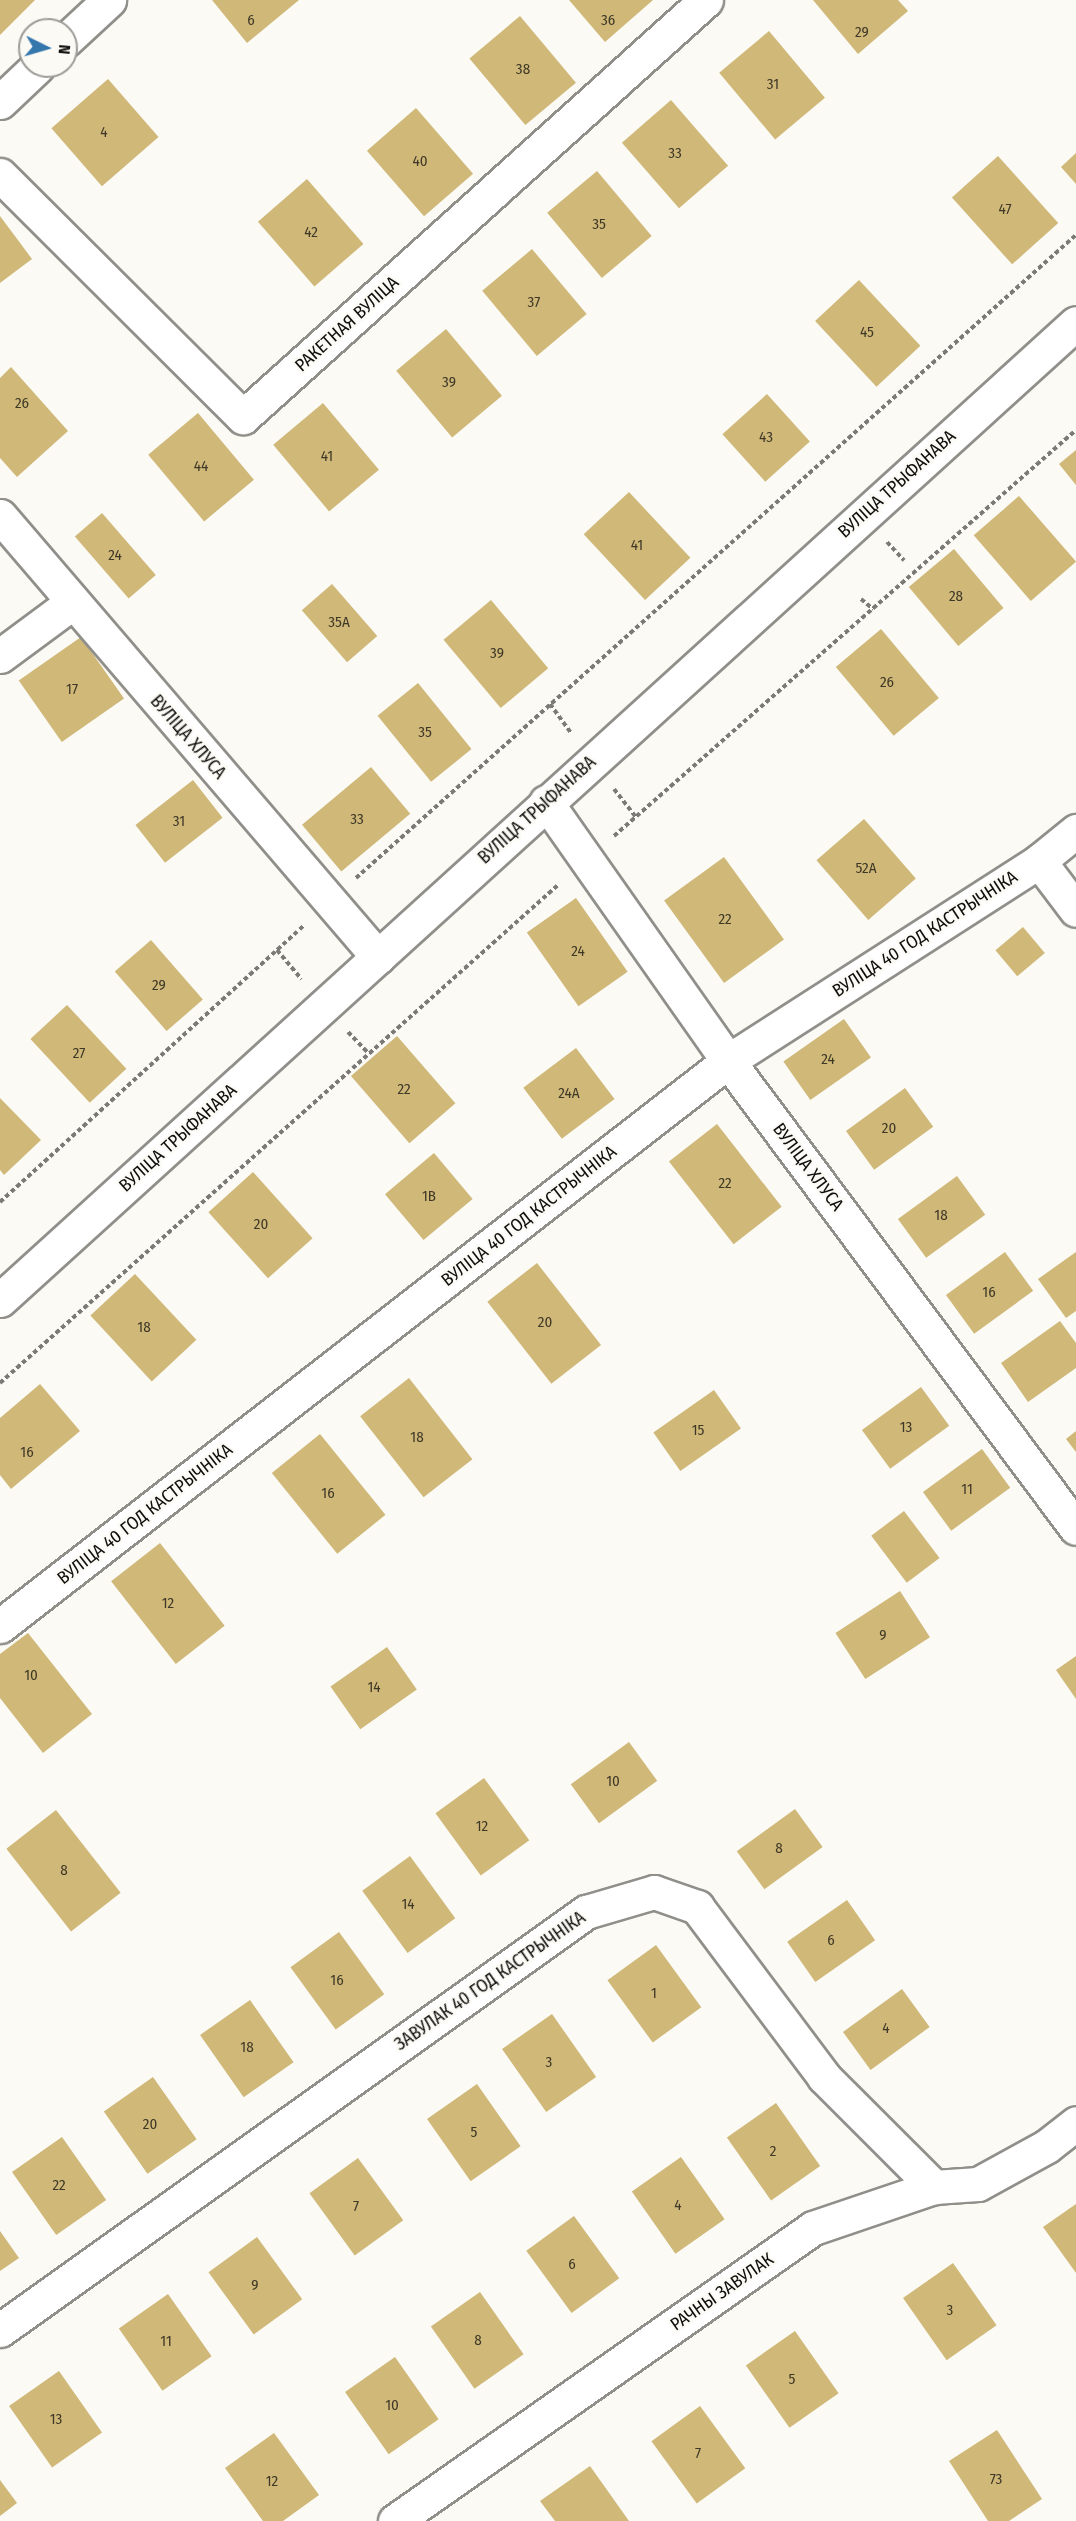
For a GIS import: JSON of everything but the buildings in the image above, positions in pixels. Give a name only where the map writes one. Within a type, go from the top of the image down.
[{"type":"street","points":[[78,29],[109,0]]},
{"type":"street","name":"РАКЕТНАЯ ВУЛІЦА","points":[[0,175],[243,417],[706,0]]},
{"type":"street","points":[[0,102],[25,78]]},
{"type":"street","name":"ВУЛІЦА ТРЫФАНАВА","points":[[0,1300],[1076,323]]},
{"type":"street","name":"ВУЛІЦА ХЛУСА","points":[[0,516],[378,957]]},
{"type":"street","points":[[0,656],[73,603]]},
{"type":"street","name":"ВУЛІЦА ХЛУСА","points":[[546,802],[728,1061],[1076,1528]]},
{"type":"street","name":"ВУЛІЦА 40 ГОД КАСТРЫЧНІКА","points":[[0,1626],[728,1061],[1039,861],[1076,831]]},
{"type":"street","points":[[1039,861],[1076,910]]},
{"type":"street","name":"ЗАВУЛАК 40 ГОД КАСТРЫЧНІКА","points":[[0,2330],[586,1912],[654,1892],[696,1907],[824,2077],[934,2187]]},
{"type":"street","name":"РАЧНЫ ЗАВУЛАК","points":[[395,2521],[813,2228],[934,2187],[978,2184],[1047,2146],[1076,2123]]},
{"type":"path","points":[[0,1202],[330,901],[1076,235]]},
{"type":"path","points":[[0,1383],[586,861],[1076,430]]},
{"type":"path","points":[[861,599],[873,609]]}]
